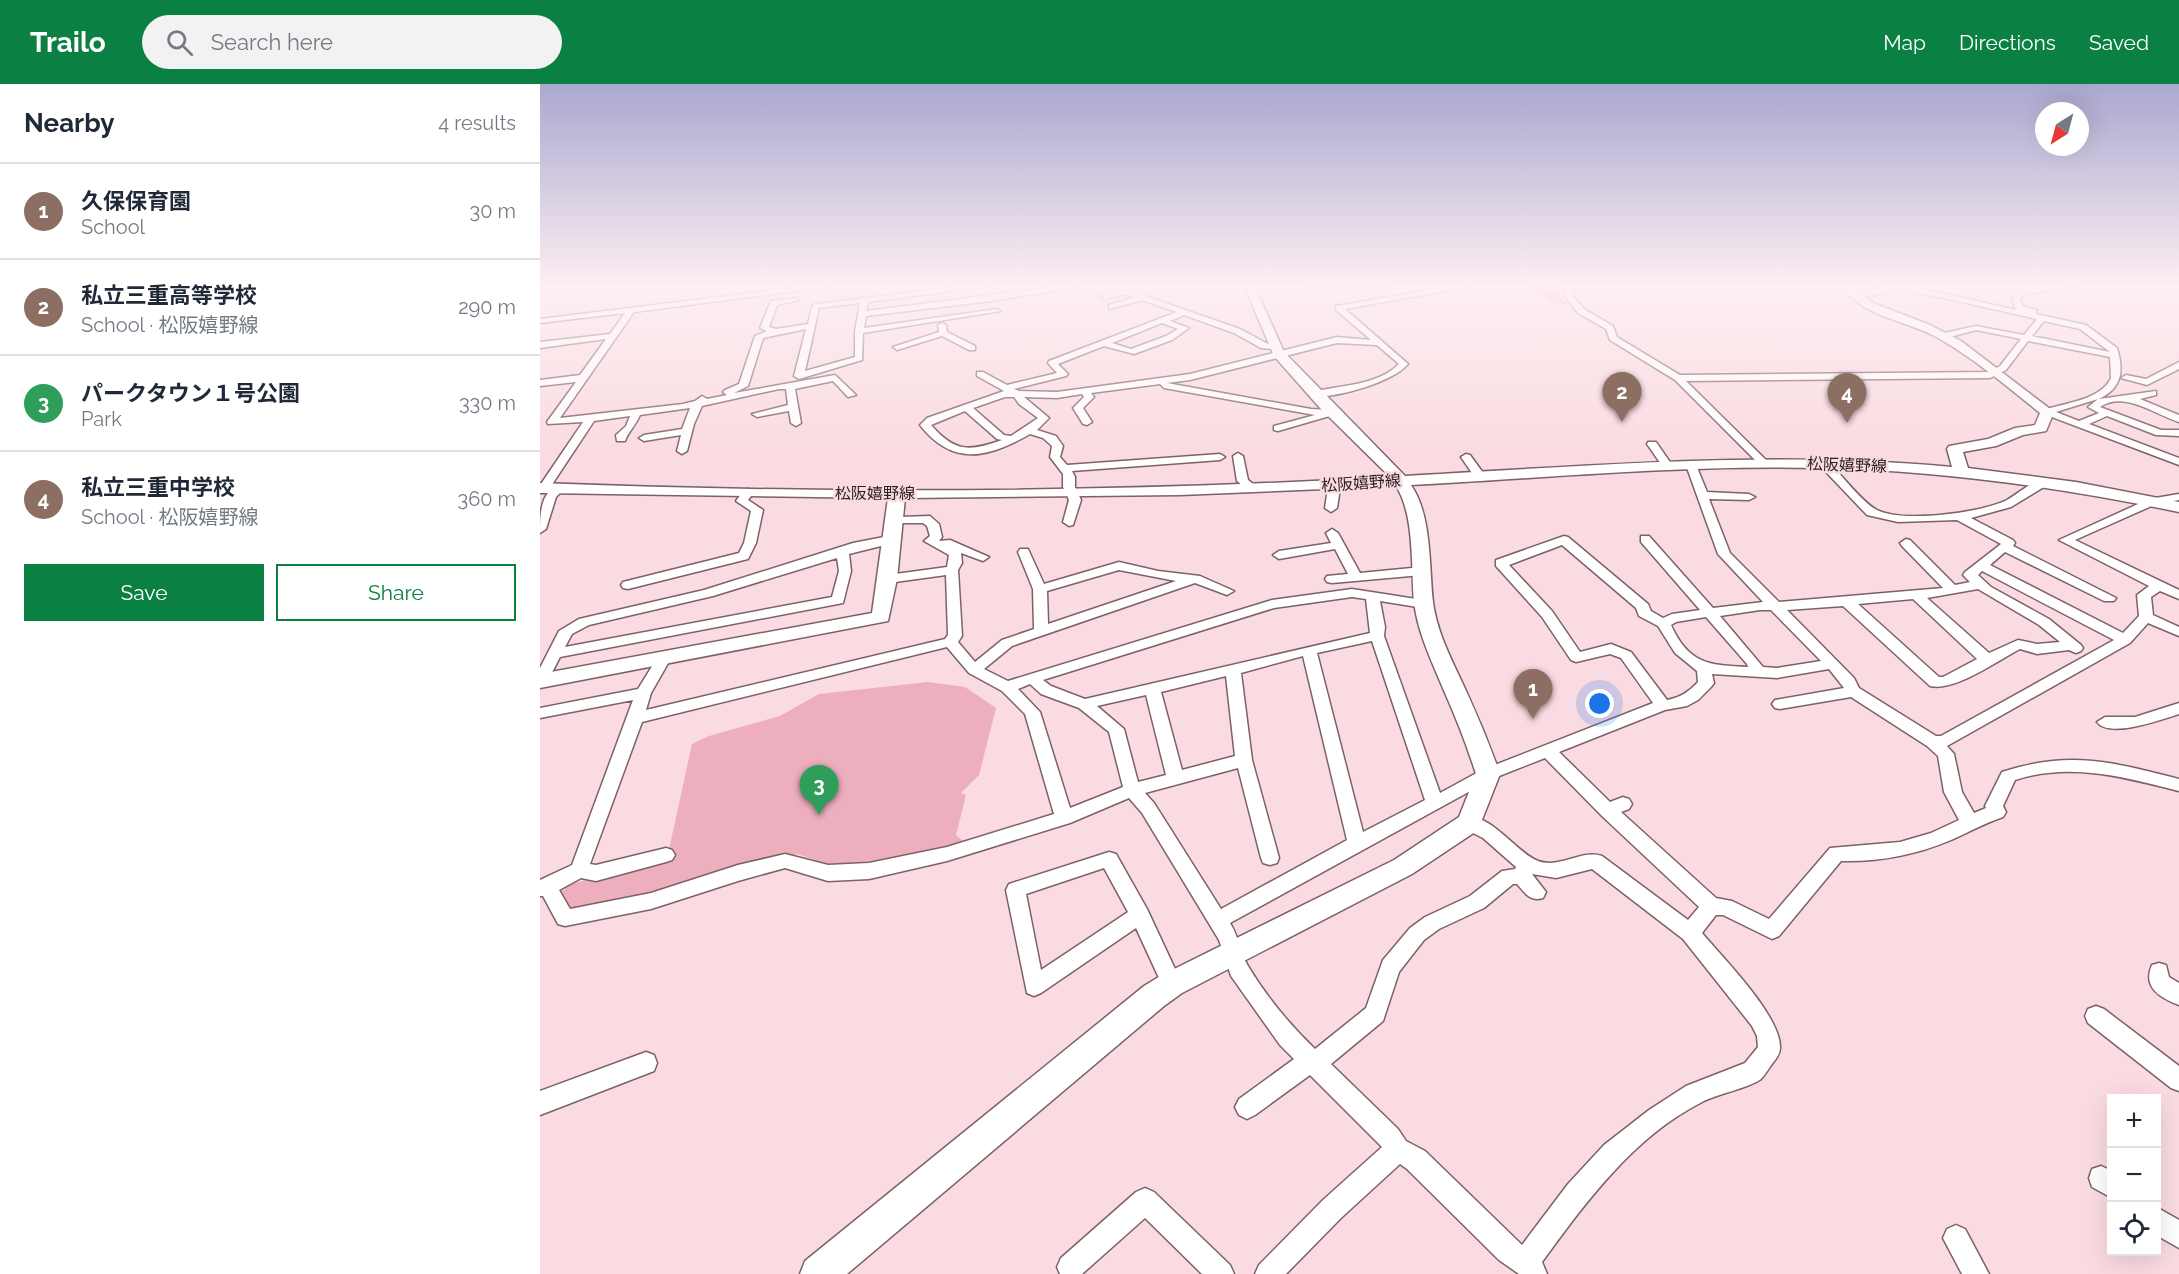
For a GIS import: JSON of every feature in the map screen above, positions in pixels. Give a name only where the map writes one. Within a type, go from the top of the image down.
[{"type":"street","points":[[540,345],[575,341]]},
{"type":"street","points":[[607,341],[552,422],[637,411],[835,378],[852,395]]},
{"type":"street","points":[[682,451],[687,431],[702,400],[743,386],[758,341]]},
{"type":"street","points":[[796,423],[790,387],[799,376],[808,341]]},
{"type":"street","points":[[799,376],[859,358],[859,341]]},
{"type":"street","points":[[900,341],[900,344],[914,341]]},
{"type":"street","points":[[958,341],[972,348]]},
{"type":"street","points":[[1006,388],[1063,374],[1052,363],[1115,341]]},
{"type":"street","points":[[1107,344],[1131,351],[1162,341]]},
{"type":"street","points":[[1253,341],[1276,350]]},
{"type":"street","points":[[818,1274],[1154,996],[1172,984],[1403,867],[1470,823],[1488,774],[1473,731],[1432,638],[1424,604],[1417,521],[1410,495],[1393,470],[1315,394],[1276,350],[1272,341]]},
{"type":"street","points":[[980,374],[1018,395],[1022,402],[1044,418],[1030,431],[1011,439],[970,453],[959,452],[943,444],[925,425],[931,420],[968,409],[1004,394],[1018,395],[1057,395],[1190,377],[1276,350],[1334,341]]},
{"type":"street","points":[[1345,341],[1380,343]]},
{"type":"street","points":[[1315,394],[1375,381],[1401,368],[1404,364],[1401,359],[1377,341]]},
{"type":"street","points":[[1617,341],[1678,378],[1764,462]]},
{"type":"street","points":[[1950,341],[1996,372],[2047,412],[2179,462]]},
{"type":"street","points":[[1678,378],[1990,375],[1996,372],[2024,341]]},
{"type":"street","points":[[2044,341],[2114,355]]},
{"type":"street","points":[[2047,412],[2091,398],[2112,387],[2116,380],[2114,355],[2111,347],[2102,341]]},
{"type":"street","points":[[2126,378],[2147,382],[2179,365]]},
{"type":"street","points":[[2168,371],[2179,374]]},
{"type":"street","points":[[540,383],[582,378]]},
{"type":"street","points":[[1137,385],[1185,388],[1311,412],[1335,413]]},
{"type":"street","points":[[1085,392],[1089,398],[1078,408],[1088,422]]},
{"type":"street","points":[[2153,393],[2130,399],[2102,401],[2093,407],[2160,433],[2178,432]]},
{"type":"street","points":[[2130,399],[2167,412],[2179,419]]},
{"type":"street","points":[[757,414],[793,407]]},
{"type":"street","points":[[968,409],[1001,437],[1011,439]]},
{"type":"street","points":[[621,439],[621,435],[630,427],[637,411]]},
{"type":"street","points":[[1962,472],[1954,449],[1991,443],[2020,431],[2041,428],[2047,412]]},
{"type":"street","points":[[1278,428],[1335,413]]},
{"type":"street","points":[[2078,425],[2108,413]]},
{"type":"street","points":[[540,529],[551,496],[548,487],[591,418]]},
{"type":"street","points":[[644,438],[687,431]]},
{"type":"street","points":[[1030,431],[1053,438],[1059,450],[1055,457],[1066,468],[1071,478],[1069,487],[1076,500],[1070,522]]},
{"type":"street","points":[[1652,444],[1667,465]]},
{"type":"street","points":[[1238,456],[1243,481],[1252,488]]},
{"type":"street","points":[[1066,468],[1220,457]]},
{"type":"street","points":[[1466,457],[1480,477]]},
{"type":"street","name":"松阪嬉野線","points":[[548,487],[898,495],[1072,493],[1330,485],[1667,465],[1764,462],[1962,472],[2043,483],[2179,507]]},
{"type":"street","points":[[1828,464],[1829,469],[1871,512],[1880,516],[1923,518],[1996,509],[2043,483]]},
{"type":"street","points":[[1690,465],[1704,495],[1724,554],[1849,681],[1853,691],[1933,742],[1946,754],[1953,792],[1968,821]]},
{"type":"street","points":[[1330,485],[1333,495],[1331,507]]},
{"type":"street","points":[[628,585],[744,556],[750,543],[757,510],[742,501],[748,492]]},
{"type":"street","points":[[540,681],[881,617],[888,579],[889,540],[898,495]]},
{"type":"street","points":[[1704,495],[1749,497]]},
{"type":"street","points":[[2179,497],[2153,501],[2065,540],[2179,595]]},
{"type":"street","points":[[1957,515],[2009,543],[1970,575],[1980,585],[2044,621],[2071,645],[2090,657]]},
{"type":"street","points":[[904,520],[926,519],[933,524],[936,537]]},
{"type":"street","points":[[1332,533],[1356,577]]},
{"type":"street","points":[[936,537],[983,557]]},
{"type":"street","points":[[636,718],[950,642],[955,636],[952,570],[956,563],[956,553],[930,541],[936,537]]},
{"type":"street","points":[[1646,539],[1753,662],[1758,672]]},
{"type":"street","points":[[540,681],[557,653],[566,631],[584,622],[708,593],[857,546],[889,540]]},
{"type":"street","points":[[1663,705],[1626,655],[1611,649],[1576,657],[1547,614],[1500,563],[1528,557],[1535,549],[1564,540],[1643,607],[1644,613],[1664,624],[1672,641],[1704,669],[1777,673],[1830,664]]},
{"type":"street","points":[[1906,543],[1952,589]]},
{"type":"street","points":[[1279,555],[1339,545]]},
{"type":"street","points":[[2004,547],[2109,598]]},
{"type":"street","points":[[557,653],[838,600],[845,571],[843,552]]},
{"type":"street","points":[[1024,552],[1040,589],[1041,629]]},
{"type":"street","points":[[1040,589],[1119,566],[1158,575],[1195,579],[1227,591]]},
{"type":"street","points":[[1980,566],[2125,640]]},
{"type":"street","points":[[888,579],[952,570]]},
{"type":"street","points":[[1332,579],[1422,571]]},
{"type":"street","points":[[974,670],[1007,643],[1041,629],[1195,579]]},
{"type":"street","points":[[1664,624],[1672,618],[1710,613],[1942,593],[1952,589],[1980,585]]},
{"type":"street","points":[[1933,742],[1944,741],[2090,657],[2125,640],[2146,617],[2144,595],[2159,586]]},
{"type":"street","points":[[1007,687],[1272,604],[1352,593],[1372,594],[1424,604]]},
{"type":"street","points":[[1372,594],[1378,627],[1377,636],[1436,803]]},
{"type":"street","points":[[1916,595],[1922,604],[1987,660]]},
{"type":"street","points":[[1846,601],[1935,682],[1946,682],[2018,644],[2037,649],[2071,645]]},
{"type":"street","points":[[2146,617],[2179,632]]},
{"type":"street","points":[[1084,704],[1377,636]]},
{"type":"street","points":[[950,642],[974,670],[1007,687],[1032,712],[1064,818]]},
{"type":"street","points":[[1309,650],[1358,843]]},
{"type":"street","points":[[579,870],[636,718],[643,693],[664,658]]},
{"type":"street","points":[[1217,921],[1488,774],[1663,705],[1672,705],[1698,694],[1706,683],[1704,669]]},
{"type":"street","points":[[1233,670],[1244,760],[1270,858]]},
{"type":"street","points":[[1032,678],[1046,690],[1084,704],[1116,729],[1132,790],[1148,808],[1228,937],[1238,969],[1288,1038],[1311,1061],[1390,1137],[1398,1149],[1416,1160],[1508,1251],[1530,1268],[1577,1193],[1613,1154],[1657,1118],[1694,1094],[1753,1071],[1769,1050],[1768,1036],[1760,1019],[1690,933],[1595,861],[1546,871],[1528,878],[1509,876],[1477,902],[1432,923],[1417,934],[1390,967],[1375,1014],[1324,1056],[1311,1061],[1247,1107]]},
{"type":"street","points":[[1152,688],[1176,780]]},
{"type":"street","points":[[1780,704],[1853,691]]},
{"type":"street","points":[[540,713],[643,693]]},
{"type":"street","points":[[2105,723],[2136,722],[2176,713]]},
{"type":"street","points":[[1547,750],[1615,807],[1711,906],[1725,906],[1772,930],[1836,853],[1869,855],[1938,838],[1968,821],[1996,812],[1994,806],[2008,776],[2049,765],[2106,766],[2179,785]]},
{"type":"street","points":[[666,855],[596,873],[579,870],[544,887],[565,918],[651,901],[738,873],[785,861],[828,873],[869,871],[963,850],[1064,818],[1132,790],[1244,760]]},
{"type":"street","points":[[1470,823],[1483,827],[1528,878]]},
{"type":"street","points":[[1140,915],[1034,986],[1016,890],[1109,859],[1140,915],[1172,984]]},
{"type":"street","points":[[1690,933],[1711,906]]},
{"type":"street","points":[[2159,972],[2158,981],[2179,996]]},
{"type":"street","points":[[2096,1016],[2179,1080]]},
{"type":"street","points":[[540,1103],[646,1063]]},
{"type":"street","points":[[1268,1274],[1332,1209],[1398,1149]]},
{"type":"street","points":[[1070,1267],[1145,1201],[1221,1274]]},
{"type":"street","points":[[2161,1222],[2179,1235]]},
{"type":"street","points":[[1956,1238],[1976,1274]]},
{"type":"shaded area","points":[[928,682],[965,687],[996,708],[979,775],[961,793],[966,795],[956,835],[965,843],[871,863],[832,866],[798,854],[732,867],[676,887],[572,911],[558,894],[571,884],[667,859],[692,744],[709,736],[780,716],[819,694]]},
{"type":"place","name":"私立三重高等学校","points":[[1622,422]]},
{"type":"place","name":"私立三重中学校","points":[[1847,423]]},
{"type":"place","name":"久保保育園","points":[[1533,719]]},
{"type":"place","name":"パークタウン１号公園","points":[[819,815]]}]
